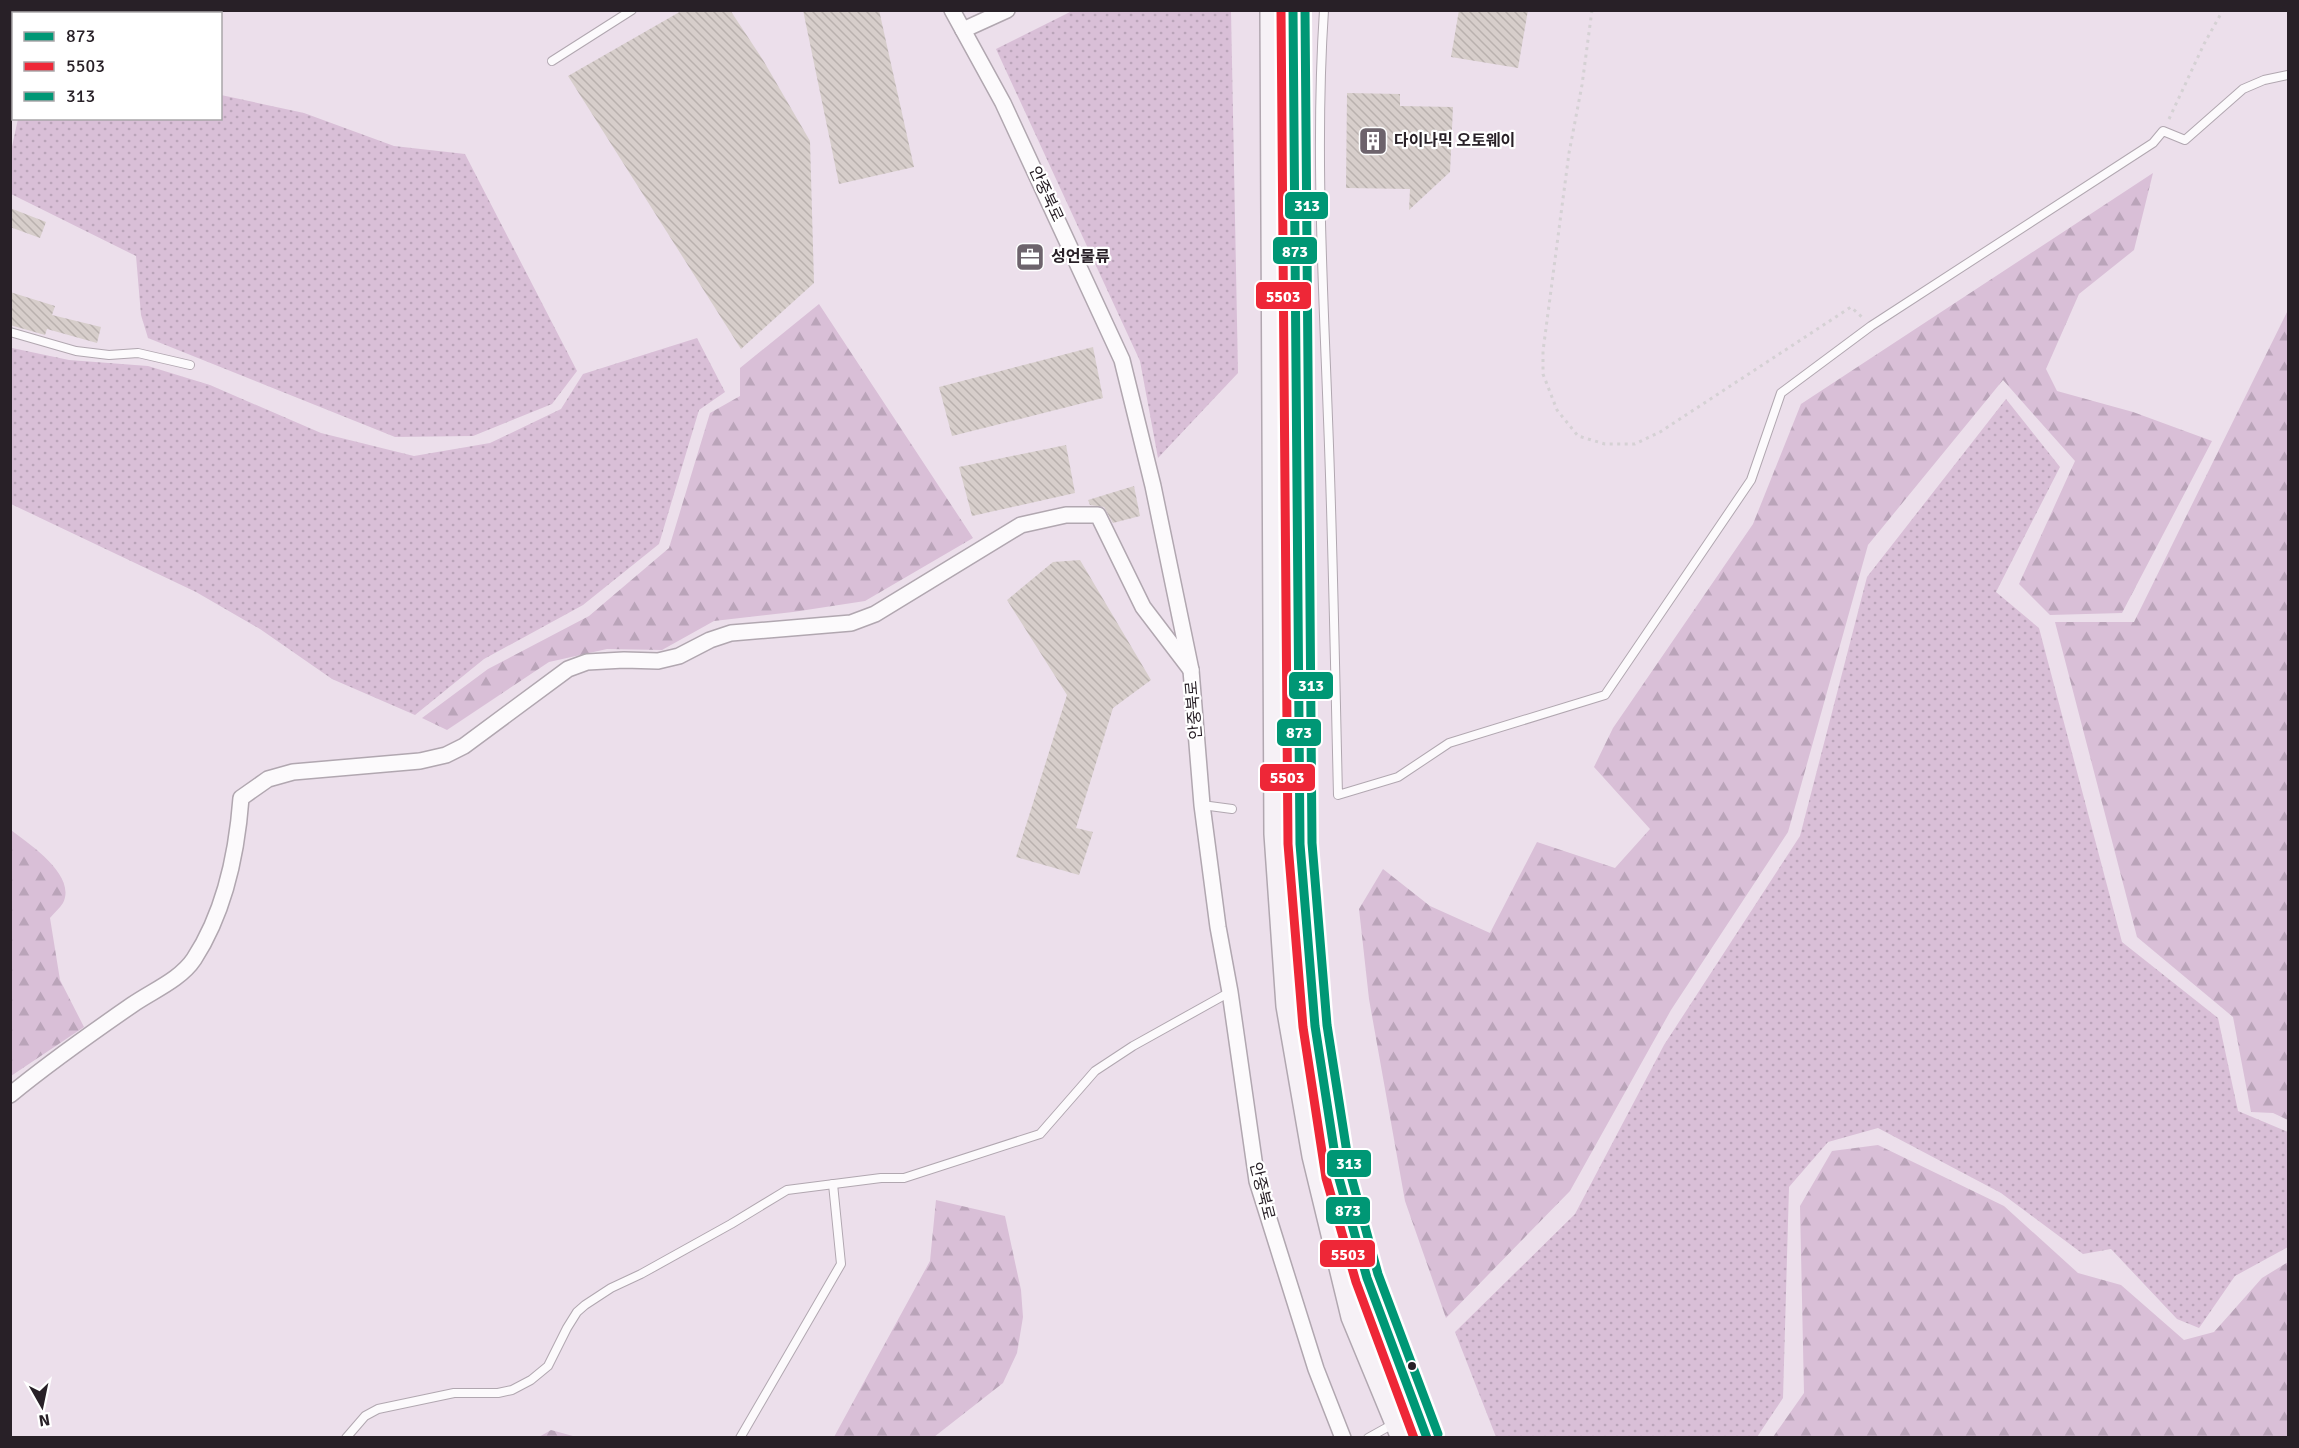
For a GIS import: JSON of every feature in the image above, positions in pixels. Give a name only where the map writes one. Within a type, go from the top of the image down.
[{"type":"street","name":"안중북로","points":[[952,10],[1003,103],[1122,360],[1153,486],[1191,670],[1202,805],[1218,927],[1230,992],[1257,1181],[1316,1369],[1343,1437]]},
{"type":"street","points":[[963,30],[1007,10]]},
{"type":"street","points":[[1271,10],[1275,834],[1287,1006],[1313,1156],[1352,1317],[1398,1430]]},
{"type":"street","points":[[1293,10],[1300,844],[1314,1015],[1338,1175],[1367,1278],[1427,1437]]},
{"type":"street","points":[[10,1095],[58,1056],[152,991],[170,982],[193,961],[217,912],[228,878],[241,798],[268,779],[293,772],[420,761],[446,755],[464,746],[568,669],[587,662],[658,661],[679,656],[710,639],[731,633],[851,623],[875,614],[1021,525],[1066,515],[1098,515],[1143,607],[1191,670]]},
{"type":"lane","points":[[552,61],[632,10]]},
{"type":"lane","points":[[1324,10],[1320,76],[1322,266],[1331,502],[1338,795],[1398,777],[1449,743],[1605,696],[1751,480],[1781,393],[1871,326],[2153,143],[2163,131],[2185,140],[2243,89],[2264,80],[2289,75]]},
{"type":"lane","points":[[10,332],[76,351],[109,355],[138,353],[190,365]]},
{"type":"lane","points":[[1202,805],[1232,809]]},
{"type":"lane","points":[[346,1437],[365,1416],[378,1410],[454,1393],[498,1393],[512,1390],[531,1380],[548,1366],[567,1328],[577,1312],[585,1305],[611,1288],[642,1274],[787,1190],[881,1178],[904,1178],[1040,1134],[1095,1071],[1133,1046],[1230,992]]},
{"type":"lane","points":[[740,1437],[841,1263],[833,1184]]},
{"type":"lane","points":[[1368,1437],[1398,1430],[1419,1417]]},
{"type":"path","points":[[1592,10],[1582,85],[1569,153],[1543,351],[1543,374],[1557,410],[1578,436],[1605,444],[1635,444],[1660,432],[1851,307],[1871,326]]},
{"type":"path","points":[[2163,131],[2204,44],[2223,10]]},
{"type":"green space","points":[[160,10],[161,12],[12,12],[11,66],[11,11]]},
{"type":"green space","points":[[1074,10],[1231,11],[1238,373],[1158,458],[1140,361],[996,49]]},
{"type":"green space","points":[[222,95],[304,113],[394,146],[465,154],[577,371],[552,404],[473,436],[395,437],[148,338],[141,315],[136,256],[11,194],[11,151],[18,120],[222,120]]},
{"type":"green space","points":[[2153,173],[2134,250],[2079,294],[2046,369],[2057,391],[2133,412],[2212,441],[2122,613],[2050,615],[2019,584],[2075,461],[2003,380],[1868,545],[1788,832],[1671,1010],[1570,1191],[1446,1318],[1405,1201],[1369,999],[1359,909],[1383,869],[1430,906],[1490,933],[1537,842],[1615,868],[1650,829],[1594,767],[1613,728],[1753,524],[1801,404]]},
{"type":"green space","points":[[819,304],[973,538],[865,601],[714,621],[662,650],[607,649],[549,662],[447,730],[422,718],[488,669],[589,616],[669,548],[710,413],[740,396],[740,368]]},
{"type":"green space","points":[[2288,310],[2288,1120],[2273,1113],[2251,1112],[2233,1017],[2137,937],[2055,622],[2134,622]]},
{"type":"green space","points":[[697,338],[725,392],[699,410],[659,544],[583,605],[484,659],[415,715],[332,679],[260,629],[196,592],[11,504],[12,348],[69,360],[148,366],[210,385],[321,433],[414,456],[490,443],[561,409],[583,374]]},
{"type":"green space","points":[[2006,399],[2060,467],[1996,592],[2039,628],[2122,942],[2218,1018],[2238,1111],[2288,1132],[2288,1247],[2235,1276],[2199,1328],[2177,1319],[2111,1249],[2083,1254],[2001,1193],[1878,1128],[1828,1142],[1789,1187],[1783,1398],[1757,1437],[1496,1437],[1455,1332],[1575,1214],[1664,1045],[1800,836],[1867,577]]},
{"type":"green space","points":[[11,830],[49,861],[63,882],[66,892],[63,903],[50,918],[60,980],[84,1027],[11,1076]]},
{"type":"green space","points":[[1878,1145],[2004,1206],[2078,1273],[2121,1285],[2184,1340],[2214,1332],[2262,1278],[2288,1262],[2288,1437],[1773,1437],[1804,1393],[1800,1206],[1832,1151]]},
{"type":"green space","points":[[936,1200],[1005,1216],[1021,1290],[1023,1317],[1017,1353],[1003,1383],[934,1437],[834,1437],[930,1261]]},
{"type":"green space","points":[[551,1430],[573,1436],[574,1437],[539,1437]]},
{"type":"building","points":[[683,10],[730,10],[763,60],[810,141],[814,283],[741,349],[568,76]]},
{"type":"building","points":[[803,10],[879,10],[914,167],[839,184]]},
{"type":"building","points":[[1459,10],[1528,10],[1518,68],[1451,57]]},
{"type":"building","points":[[1347,93],[1400,94],[1400,106],[1453,107],[1450,172],[1409,210],[1410,189],[1346,188]]},
{"type":"building","points":[[10,208],[46,222],[40,238],[10,227]]},
{"type":"building","points":[[10,292],[55,306],[52,315],[101,327],[97,343],[47,329],[45,335],[10,325]]},
{"type":"building","points":[[1093,347],[1103,398],[952,436],[939,387]]},
{"type":"building","points":[[1066,445],[1075,493],[972,516],[959,467]]},
{"type":"building","points":[[1134,486],[1140,516],[1113,523],[1104,507],[1090,505],[1088,500]]},
{"type":"building","points":[[1080,560],[1151,680],[1113,708],[1076,828],[1093,832],[1079,875],[1016,857],[1067,695],[1007,600],[1053,562]]},
{"type":"transit line","name":"5503","points":[[1281,10],[1288,844],[1303,1027],[1326,1178],[1356,1282],[1414,1438]]},
{"type":"transit line","name":"873","points":[[1293,10],[1300,844],[1315,1026],[1338,1175],[1367,1278],[1427,1438]]},
{"type":"transit line","name":"313","points":[[1305,10],[1312,843],[1327,1025],[1350,1172],[1378,1274],[1438,1434]]},
{"type":"place","name":"다이나믹 오토웨이","points":[[1373,141]]},
{"type":"place","name":"성언물류","points":[[1030,257]]}]
